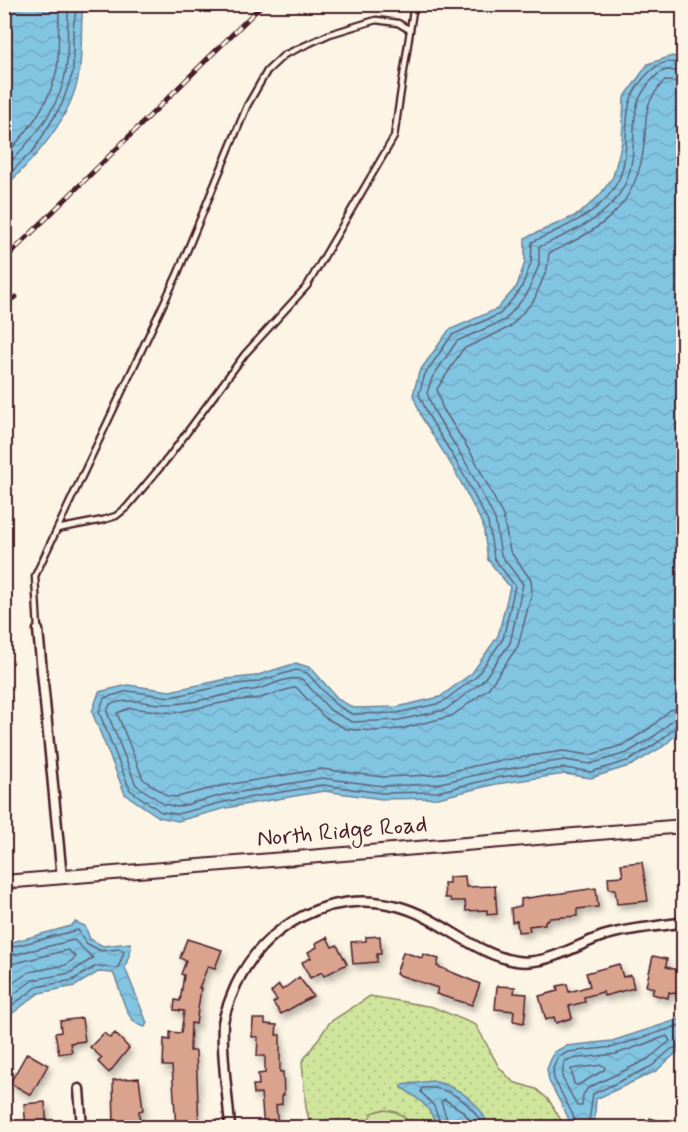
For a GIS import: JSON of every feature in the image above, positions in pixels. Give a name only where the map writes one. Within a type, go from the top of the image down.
[{"type":"main road","name":"North Ridge Road","points":[[4,882],[684,826]]},
{"type":"street","points":[[38,630],[62,878]]},
{"type":"street","points":[[230,1128],[223,1024],[230,1001],[245,965],[267,940],[313,910],[343,903],[370,902],[398,906],[431,920],[491,953],[518,961],[557,954],[604,936],[684,922]]},
{"type":"street","points":[[79,1089],[82,1128]]},
{"type":"lane","points":[[57,529],[116,516],[127,507],[168,458],[245,354],[307,286],[394,137],[414,4]]},
{"type":"lane","points":[[38,630],[34,576],[177,275],[247,106],[267,71],[284,55],[330,34],[376,20],[398,23],[410,30]]},
{"type":"green space","points":[[370,996],[433,1007],[476,1025],[499,1067],[513,1082],[536,1089],[549,1100],[565,1127],[311,1127],[306,1108],[302,1062],[330,1022]]},
{"type":"green space","points":[[381,1110],[399,1114],[411,1127],[365,1127],[372,1113]]},
{"type":"water","points":[[5,4],[83,5],[79,73],[69,106],[40,150],[5,187]]},
{"type":"water","points":[[672,56],[684,61],[683,728],[664,746],[632,765],[591,778],[565,774],[496,784],[438,798],[382,799],[324,791],[226,808],[178,821],[159,817],[125,794],[92,712],[99,692],[128,685],[170,691],[227,679],[255,676],[296,663],[311,668],[339,700],[354,708],[397,707],[440,697],[472,673],[498,636],[510,587],[488,560],[483,525],[454,469],[422,418],[413,395],[419,372],[449,330],[497,309],[517,286],[525,262],[525,238],[579,214],[600,195],[613,177],[622,142],[624,98],[648,64]]},
{"type":"water","points":[[75,922],[85,926],[90,939],[103,946],[130,943],[131,949],[125,968],[147,1023],[145,1027],[132,1019],[113,973],[98,972],[75,986],[39,993],[5,1019],[5,944],[71,926]]},
{"type":"water","points":[[683,1018],[683,1050],[656,1071],[596,1099],[594,1127],[569,1127],[568,1117],[549,1081],[547,1069],[554,1052],[566,1046],[612,1041]]},
{"type":"water","points":[[432,1081],[442,1083],[467,1096],[480,1110],[489,1127],[436,1127],[428,1109],[402,1088],[402,1085]]},
{"type":"building","points":[[642,862],[648,901],[617,904],[615,889],[609,889],[608,877],[623,876],[621,864]]},
{"type":"building","points":[[465,876],[466,887],[495,886],[497,914],[487,915],[487,910],[466,911],[465,901],[451,901],[450,898],[445,898],[444,883],[449,883],[449,877]]},
{"type":"building","points":[[596,888],[598,907],[577,909],[577,916],[550,918],[545,921],[545,924],[529,926],[530,931],[518,932],[517,921],[512,922],[511,908],[521,906],[521,899]]},
{"type":"building","points":[[380,936],[381,954],[377,954],[377,962],[353,964],[351,942],[366,941],[366,937]]},
{"type":"building","points":[[327,937],[332,947],[337,945],[347,964],[324,976],[322,972],[310,978],[302,962],[311,958],[308,952],[317,947],[316,943]]},
{"type":"building","points":[[187,939],[222,950],[215,968],[208,966],[199,988],[201,988],[196,1024],[191,1023],[190,1051],[196,1051],[199,1128],[176,1128],[172,1066],[163,1066],[164,1039],[170,1040],[170,1032],[181,1033],[184,1011],[174,1010],[175,1000],[180,1001],[184,975],[181,974],[186,961],[180,958]]},
{"type":"building","points":[[403,952],[422,958],[423,954],[439,959],[437,966],[480,984],[472,1005],[436,994],[438,988],[396,974]]},
{"type":"building","points":[[653,956],[667,959],[666,967],[682,971],[676,994],[669,992],[668,998],[652,994],[654,988],[646,986]]},
{"type":"building","points":[[619,964],[623,977],[631,975],[634,988],[604,996],[603,992],[584,997],[585,1002],[569,1006],[572,1018],[556,1023],[554,1017],[546,1020],[539,996],[558,991],[557,986],[567,984],[569,992],[590,986],[586,973]]},
{"type":"building","points":[[299,977],[313,996],[281,1014],[273,1003],[277,1000],[271,992],[279,985],[282,990]]},
{"type":"building","points":[[497,986],[515,987],[514,993],[527,994],[524,1023],[513,1021],[514,1011],[495,1009]]},
{"type":"building","points":[[82,1018],[85,1041],[70,1043],[72,1052],[59,1054],[55,1033],[61,1032],[60,1021]]},
{"type":"building","points":[[253,1019],[265,1019],[265,1024],[277,1025],[276,1035],[280,1035],[280,1072],[283,1072],[284,1095],[282,1095],[282,1104],[276,1105],[278,1128],[264,1128],[261,1093],[254,1094],[253,1085],[259,1085],[258,1074],[265,1073],[265,1056],[257,1056],[258,1037],[252,1037]]},
{"type":"building","points":[[104,1033],[110,1038],[115,1033],[129,1048],[109,1073],[98,1062],[102,1058],[90,1047]]},
{"type":"building","points":[[27,1053],[48,1065],[31,1095],[10,1083]]},
{"type":"building","points":[[139,1078],[143,1110],[139,1111],[140,1128],[114,1128],[113,1080]]},
{"type":"building","points":[[45,1102],[47,1128],[26,1128],[24,1104]]},
{"type":"building","points":[[650,1118],[674,1126],[673,1128],[647,1128]]},
{"type":"railway","points":[[4,260],[263,4]]},
{"type":"railway","points":[[4,303],[16,297]]}]
